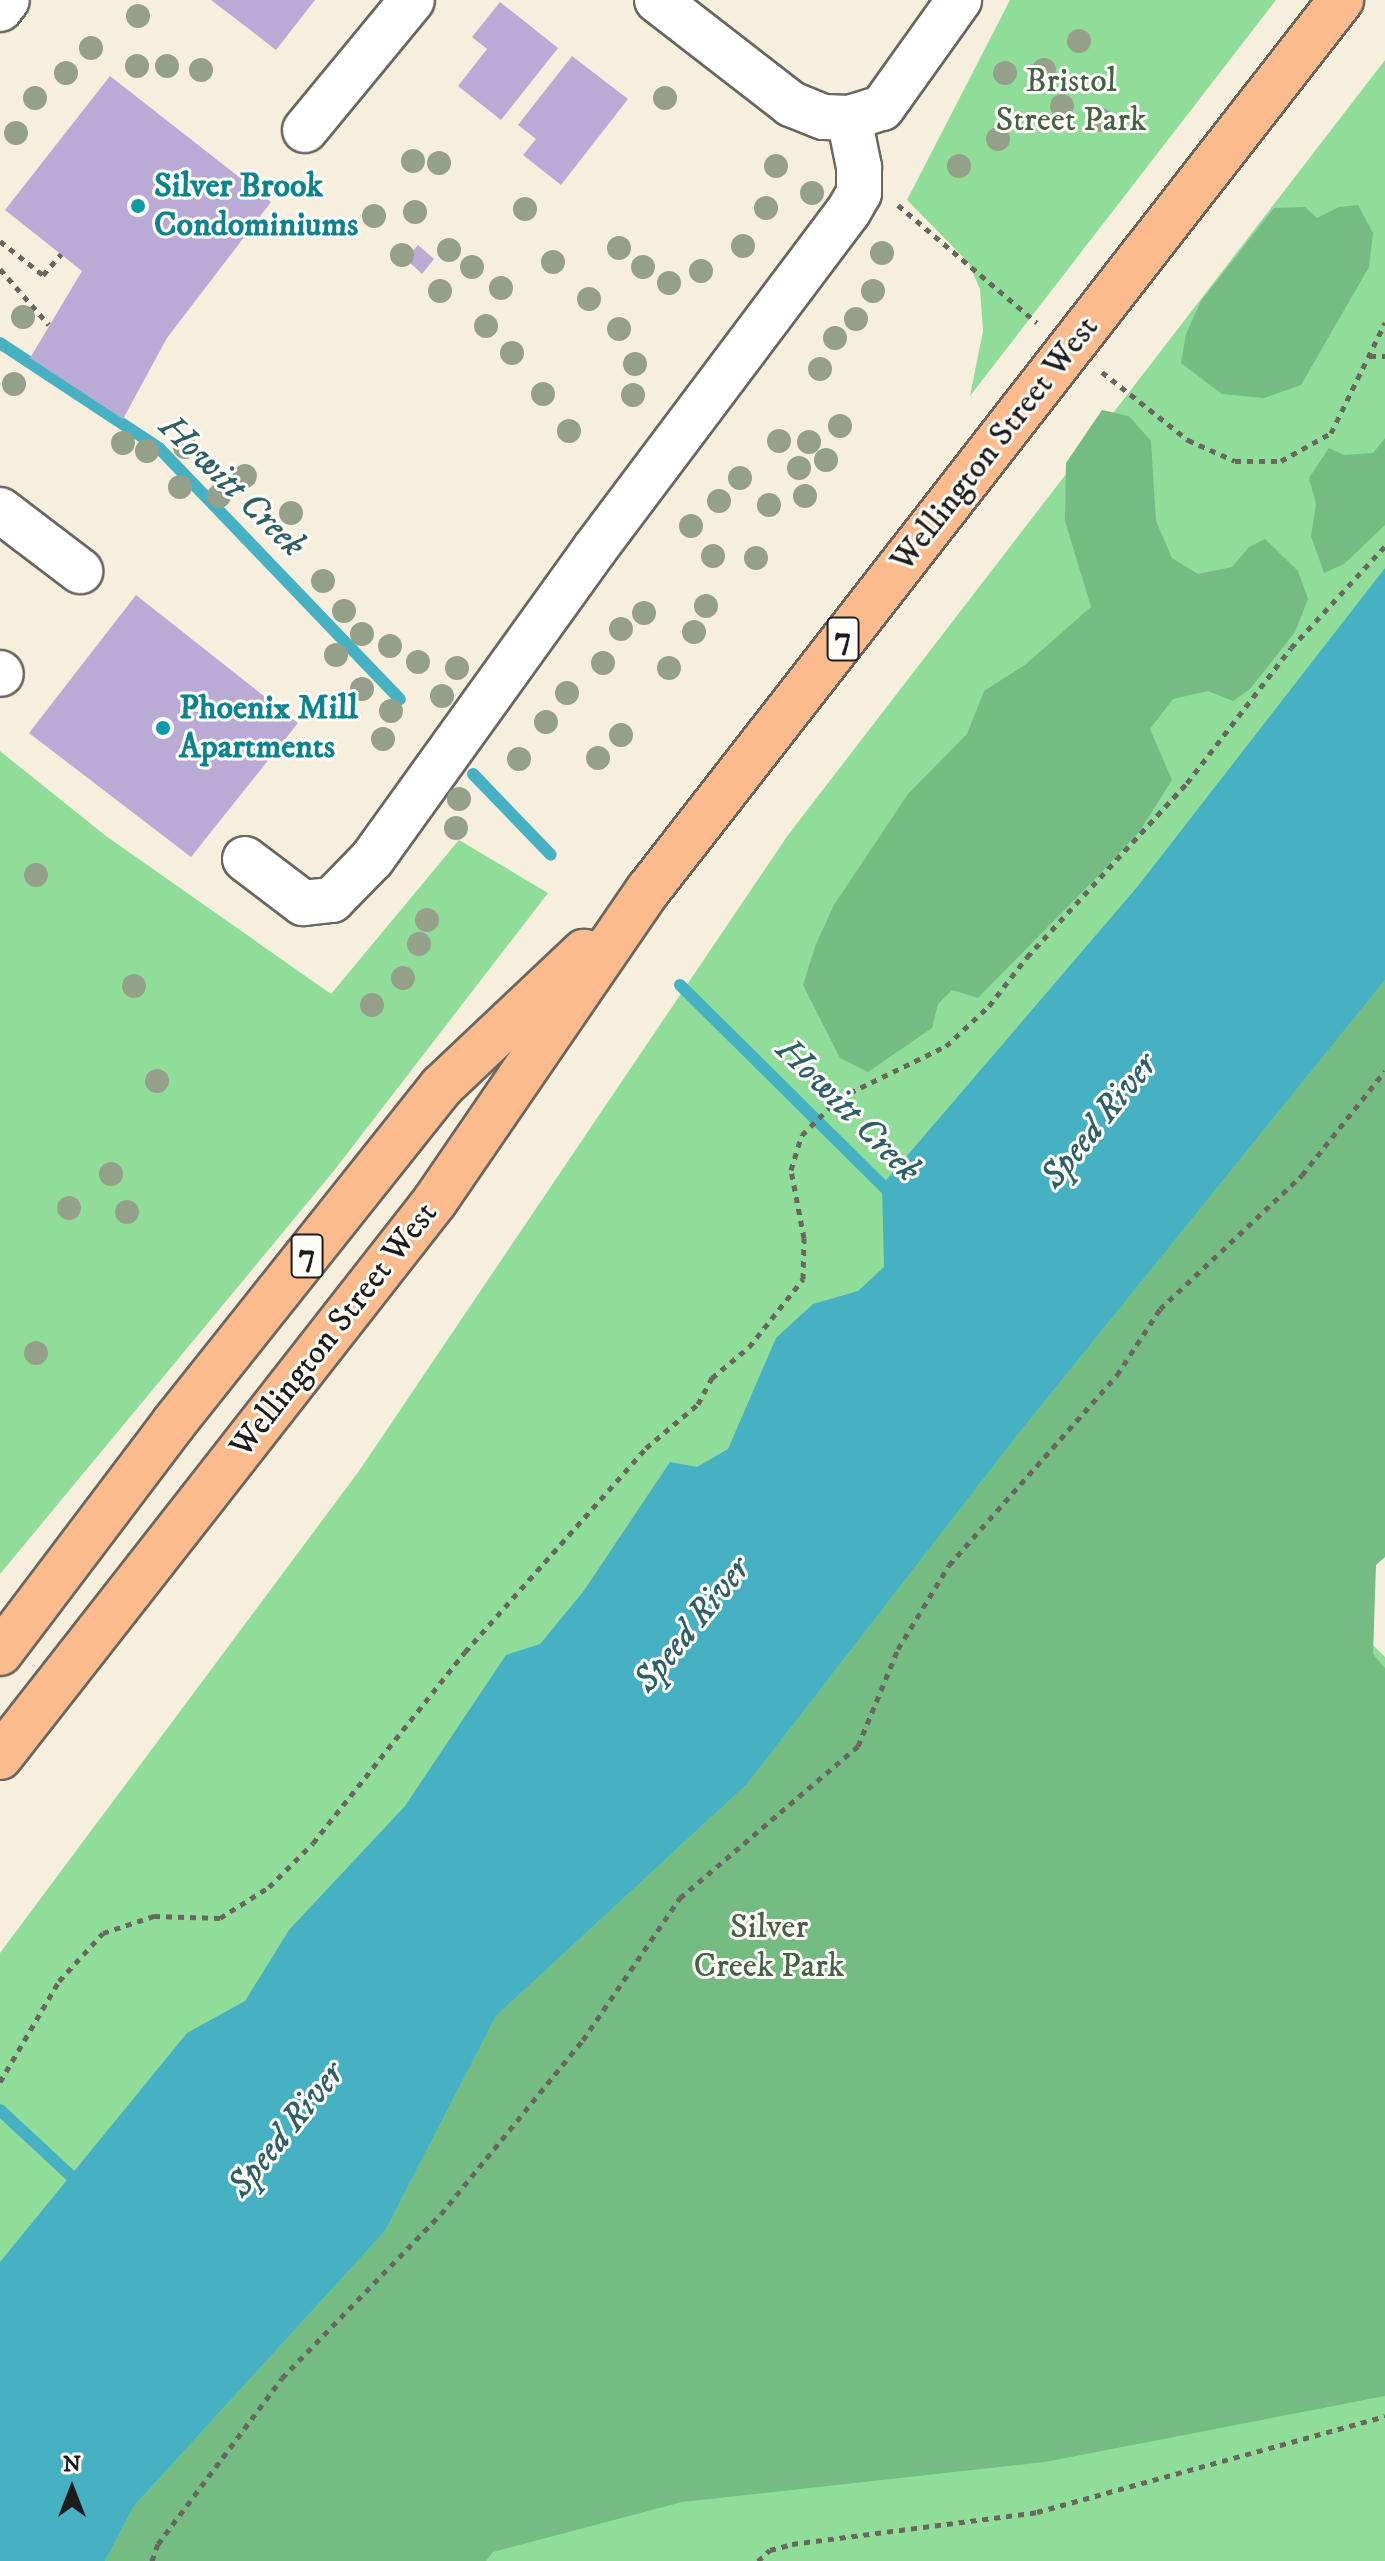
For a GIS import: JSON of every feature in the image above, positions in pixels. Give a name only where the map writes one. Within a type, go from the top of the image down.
[{"type":"main road","name":"Wellington Street West","points":[[0,1757],[435,1201],[649,889],[1341,0]]},
{"type":"main road","name":"Wellington Street West","points":[[0,1653],[183,1411],[441,1087],[649,889]]},
{"type":"street","points":[[0,9],[7,0]]},
{"type":"street","points":[[305,130],[412,0]]},
{"type":"street","points":[[657,0],[791,104],[824,117],[849,118],[882,108],[959,0]]},
{"type":"street","points":[[245,859],[303,903],[332,900],[372,859],[594,550],[848,212],[859,193],[859,167],[849,118]]},
{"type":"street","points":[[0,510],[80,571]]},
{"type":"path","points":[[0,241],[43,275],[61,254]]},
{"type":"path","points":[[0,269],[49,325]]},
{"type":"path","points":[[1370,356],[1385,356]]},
{"type":"path","points":[[0,2082],[59,1981],[103,1933],[154,1916],[220,1918],[269,1887],[313,1843],[465,1652],[646,1448],[698,1404],[712,1378],[749,1347],[803,1279],[804,1238],[791,1170],[802,1135],[839,1098],[946,1046],[989,1006],[1027,957],[1187,783],[1291,648],[1385,546]]},
{"type":"path","points":[[152,2561],[158,2544],[282,2378],[441,2214],[583,2040],[680,1898],[858,1746],[898,1649],[949,1565],[1117,1375],[1160,1309],[1302,1175],[1385,1071]]},
{"type":"path","points":[[758,2561],[770,2550],[792,2544],[1037,2512],[1385,2416]]},
{"type":"green space","name":"Bristol Street Park","points":[[1010,0],[1276,0],[970,396],[983,331],[980,289],[968,262],[907,200]]},
{"type":"green space","name":"Silver Creek Park","points":[[1385,60],[1385,1533],[1336,1608],[1385,1657],[1385,2561],[0,2561],[0,1953],[359,1471],[788,835]]},
{"type":"green space","points":[[1358,205],[1373,233],[1369,267],[1301,385],[1264,398],[1222,394],[1181,363],[1186,334],[1201,301],[1274,208],[1305,207],[1317,218],[1339,207]]},
{"type":"green space","points":[[1102,410],[1129,416],[1151,441],[1156,521],[1172,558],[1198,574],[1232,567],[1249,547],[1265,539],[1298,571],[1308,599],[1295,632],[1250,689],[1233,701],[1208,691],[1173,699],[1150,729],[1172,780],[1139,832],[978,998],[952,990],[938,1004],[932,1028],[868,1072],[840,1058],[803,985],[816,944],[834,905],[908,794],[967,734],[984,691],[1026,664],[1091,607],[1065,521],[1066,463]]},
{"type":"green space","points":[[1385,438],[1385,525],[1344,564],[1324,573],[1311,536],[1316,504],[1309,478],[1329,448],[1344,455],[1373,453]]},
{"type":"green space","points":[[0,751],[106,836],[331,994],[459,840],[548,893],[333,1172],[0,1574]]},
{"type":"green space","points":[[1385,980],[1385,1557],[1376,1565],[1373,1654],[1385,1668],[1385,2396],[1045,2462],[682,2502],[493,2552],[486,2561],[105,2561],[134,2506],[385,2231],[496,2016],[747,1784],[1019,1433]]},
{"type":"water","name":"Speed River","points":[[1385,568],[1385,980],[1019,1433],[747,1784],[496,2016],[385,2231],[134,2506],[105,2561],[0,2561],[0,2262],[187,2033],[245,2001],[289,1930],[405,1806],[506,1655],[540,1644],[583,1592],[670,1462],[697,1467],[728,1449],[776,1338],[813,1304],[858,1291],[884,1267],[882,1185],[1138,886]]},
{"type":"building","points":[[211,0],[315,0],[276,50]]},
{"type":"building","points":[[500,2],[558,48],[501,120],[458,86],[487,49],[472,37]]},
{"type":"building","points":[[572,56],[628,99],[561,185],[523,155],[536,139],[518,125]]},
{"type":"building","name":"Silver Brook Condominiums","points":[[110,76],[271,202],[167,338],[123,419],[30,358],[82,271],[5,210]]},
{"type":"building","points":[[418,245],[434,259],[422,274],[406,259]]},
{"type":"building","name":"Phoenix Mill Apartments","points":[[136,595],[298,723],[191,857],[29,733]]},
{"type":"waterway","name":"Howitt Creek","points":[[0,343],[159,448],[400,699]]},
{"type":"waterway","name":"Howitt Creek","points":[[473,774],[551,855]]},
{"type":"waterway","name":"Howitt Creek","points":[[680,985],[894,1197]]},
{"type":"waterway","points":[[0,2110],[83,2187]]},
{"type":"place","name":"Silver Brook Condominiums","points":[[138,206]]},
{"type":"place","name":"Phoenix Mill Apartments","points":[[163,728]]}]
